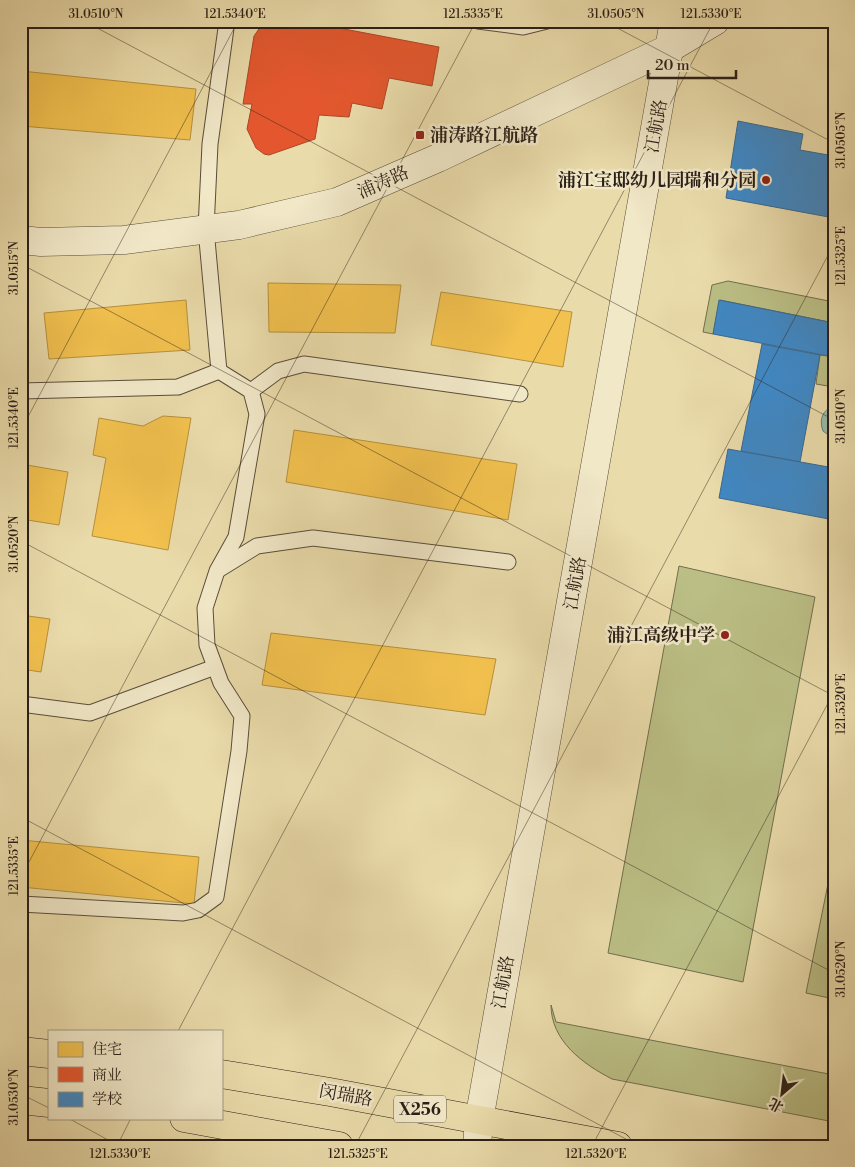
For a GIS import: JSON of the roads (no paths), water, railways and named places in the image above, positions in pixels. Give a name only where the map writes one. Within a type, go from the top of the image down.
[{"type":"main road","points":[[21,1051],[48,1054]]},
{"type":"main road","name":"闵瑞路","points":[[222,1074],[478,1133],[618,1146]]},
{"type":"main road","points":[[21,1100],[48,1103]]},
{"type":"main road","points":[[195,1120],[339,1146]]},
{"type":"street","name":"江航路","points":[[478,1133],[674,21]]},
{"type":"street","name":"浦涛路","points":[[21,240],[41,242],[124,240],[239,225],[337,202],[438,158],[670,48],[715,21]]},
{"type":"lane","points":[[219,371],[206,229],[210,144],[227,21]]},
{"type":"lane","points":[[478,21],[523,27],[547,21]]},
{"type":"lane","points":[[251,391],[278,371],[304,364],[520,394]]},
{"type":"lane","points":[[21,904],[183,913],[198,910],[216,897],[240,751],[242,716],[221,683],[207,646],[205,608],[217,571],[236,537],[257,414],[251,391],[219,371]]},
{"type":"lane","points":[[21,391],[178,386],[219,371]]},
{"type":"lane","points":[[217,571],[257,546],[313,538],[508,562]]},
{"type":"lane","points":[[21,704],[90,713],[215,667]]},
{"type":"place","name":"浦涛路江航路","points":[[420,135]]},
{"type":"place","name":"浦江宝邸幼儿园瑞和分园","points":[[766,180]]},
{"type":"place","name":"浦江高级中学","points":[[725,635]]}]
